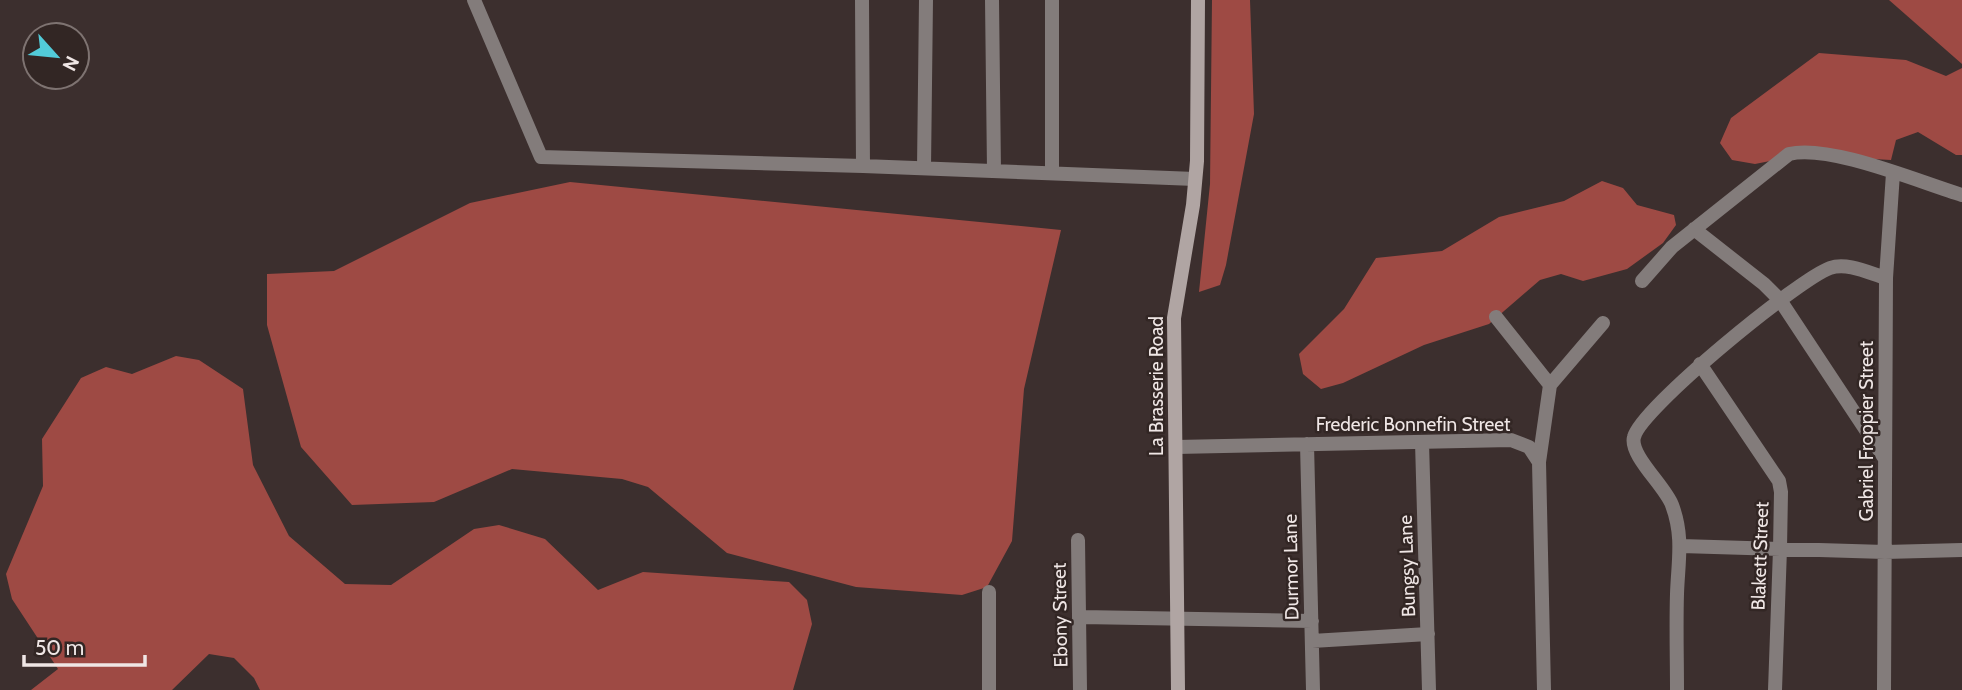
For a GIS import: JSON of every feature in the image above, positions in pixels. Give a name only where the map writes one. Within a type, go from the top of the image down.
[{"type":"main road","name":"La Brasserie Road","points":[[1178,690],[1174,318],[1195,178],[1198,0]]},
{"type":"street","points":[[474,0],[541,157],[1195,178]]},
{"type":"street","points":[[862,0],[863,166]]},
{"type":"street","points":[[924,168],[926,0]]},
{"type":"street","points":[[992,0],[994,171]]},
{"type":"street","points":[[1052,0],[1052,173]]},
{"type":"street","points":[[1642,281],[1672,247],[1789,154],[1800,151],[1846,158],[1962,195]]},
{"type":"street","name":"Gabriel Froppier Street","points":[[1884,690],[1886,278],[1893,173]]},
{"type":"street","points":[[1694,229],[1764,284],[1780,300],[1886,460]]},
{"type":"street","points":[[1677,690],[1677,591],[1681,546],[1672,504],[1634,450],[1634,437],[1642,425],[1700,364],[1780,300],[1829,268],[1844,265],[1886,278]]},
{"type":"street","points":[[1496,317],[1550,385]]},
{"type":"street","points":[[1544,690],[1539,462],[1550,385],[1603,323]]},
{"type":"street","name":"Blakett Street","points":[[1700,364],[1779,481],[1780,549],[1775,690]]},
{"type":"street","name":"Frederic Bonnefin Street","points":[[1176,447],[1511,440],[1529,447],[1539,462]]},
{"type":"street","name":"Bungsy Lane","points":[[1422,442],[1429,690]]},
{"type":"street","name":"Durmor Lane","points":[[1307,444],[1313,690]]},
{"type":"street","name":"Ebony Street","points":[[1078,540],[1080,690]]},
{"type":"street","points":[[1681,546],[1885,552],[1962,551]]},
{"type":"street","points":[[989,592],[989,690]]},
{"type":"street","points":[[1081,617],[1312,621]]},
{"type":"street","points":[[1312,641],[1428,634]]},
{"type":"shaded area","points":[[1212,0],[1250,0],[1254,114],[1220,285],[1199,292],[1210,184]]},
{"type":"shaded area","points":[[1889,0],[1962,0],[1962,64]]},
{"type":"shaded area","points":[[1819,53],[1906,60],[1946,76],[1962,68],[1962,155],[1956,155],[1918,132],[1896,140],[1891,160],[1801,155],[1755,164],[1732,160],[1720,143],[1731,118]]},
{"type":"shaded area","points":[[1602,181],[1623,188],[1637,205],[1674,215],[1676,225],[1663,243],[1627,269],[1583,281],[1561,274],[1540,280],[1489,324],[1424,345],[1343,383],[1321,389],[1303,374],[1299,354],[1344,309],[1376,258],[1442,251],[1499,217],[1564,201]]},
{"type":"shaded area","points":[[570,182],[1061,230],[1024,389],[1012,541],[987,587],[962,595],[856,587],[727,553],[648,487],[622,479],[512,469],[434,502],[352,505],[301,447],[267,325],[267,274],[334,271],[470,203]]},
{"type":"shaded area","points":[[176,356],[199,360],[243,389],[253,465],[289,536],[345,584],[391,585],[474,529],[499,525],[545,539],[598,590],[643,572],[789,582],[807,600],[812,624],[793,690],[260,690],[254,678],[234,658],[209,654],[172,690],[31,690],[58,669],[12,599],[6,574],[43,486],[42,439],[81,378],[106,367],[132,374]]}]
